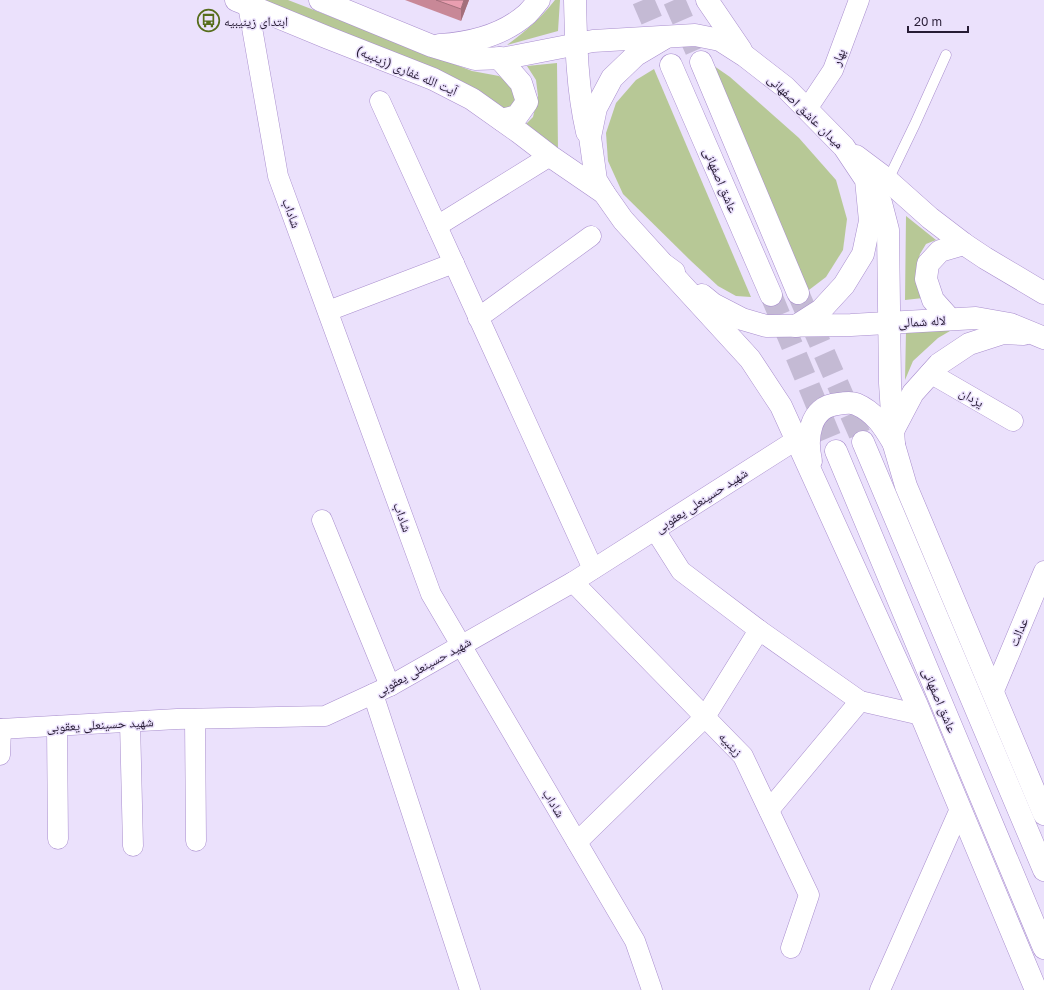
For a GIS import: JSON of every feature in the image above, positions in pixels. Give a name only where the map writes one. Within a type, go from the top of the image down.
[{"type":"main road","points":[[320,0],[432,46],[476,59],[506,58],[593,40],[666,38]]},
{"type":"main road","points":[[432,46],[458,44],[482,39],[509,26],[527,14],[539,0]]},
{"type":"main road","points":[[576,0],[576,44],[583,114],[591,152]]},
{"type":"main road","points":[[708,0],[745,56]]},
{"type":"main road","name":"آیت الله غفاری (زینبیه)","points":[[242,3],[433,79],[472,99],[604,193]]},
{"type":"main road","name":"میدان عاشق اصفهانی","points":[[695,35],[720,40],[745,56],[785,87],[807,109],[844,147],[866,180],[870,221],[863,254],[844,285],[821,310],[796,326],[766,326],[742,319],[713,304],[664,264],[623,220],[596,180],[590,137],[596,108],[612,78],[636,54],[666,38],[695,35]]},
{"type":"main road","points":[[499,58],[521,83],[527,102],[517,116],[502,120]]},
{"type":"main road","name":"عاشق اصفهانی","points":[[701,62],[798,293]]},
{"type":"main road","name":"عاشق اصفهانی","points":[[671,65],[771,295]]},
{"type":"main road","points":[[844,147],[888,180],[930,218],[964,244],[984,258],[1044,293]]},
{"type":"main road","points":[[866,180],[881,203],[888,230],[890,383],[894,438],[906,486],[1044,814]]},
{"type":"main road","points":[[950,319],[933,300],[926,279],[928,264],[940,251],[964,244]]},
{"type":"main road","points":[[664,264],[750,359],[781,406],[921,715],[1035,990]]},
{"type":"main road","name":"لاله شمالی","points":[[796,326],[976,318],[1010,324],[1040,336]]},
{"type":"main road","points":[[894,438],[913,393],[939,364],[969,344],[1003,334],[1040,336]]},
{"type":"main road","points":[[815,482],[808,448],[810,427],[820,410],[833,404],[855,404],[866,410],[882,424],[894,438]]},
{"type":"main road","points":[[863,442],[1044,870]]},
{"type":"main road","name":"عاشق اصفهانی","points":[[836,451],[1044,948]]},
{"type":"street","name":"بهار","points":[[807,109],[833,70],[859,0]]},
{"type":"street","name":"شاداب","points":[[242,3],[278,176],[431,594],[635,941],[652,990]]},
{"type":"street","points":[[380,101],[593,569]]},
{"type":"street","points":[[437,226],[550,156]]},
{"type":"street","points":[[478,318],[591,236]]},
{"type":"street","points":[[328,311],[454,263]]},
{"type":"street","name":"یزدان","points":[[930,373],[1013,421]]},
{"type":"street","name":"شهید حسینعلی یعقوبی","points":[[1,729],[195,719],[325,716],[382,690],[573,582],[796,440]]},
{"type":"street","points":[[322,520],[382,690],[470,990]]},
{"type":"street","points":[[655,530],[681,571],[759,630],[860,701],[921,715]]},
{"type":"street","name":"عدالت","points":[[993,693],[1044,571]]},
{"type":"street","name":"زینبیه","points":[[573,582],[743,756],[809,895],[791,948]]},
{"type":"street","points":[[577,842],[705,717],[759,630]]},
{"type":"street","points":[[769,810],[860,701]]},
{"type":"street","points":[[195,719],[196,841]]},
{"type":"street","points":[[130,722],[133,846]]},
{"type":"street","points":[[57,726],[58,839]]},
{"type":"street","points":[[0,755],[1,729]]},
{"type":"street","points":[[880,990],[960,809]]},
{"type":"lane","points":[[888,180],[946,55]]},
{"type":"green space","points":[[260,0],[288,0],[472,71],[499,76],[512,86],[517,101],[507,110]]},
{"type":"green space","points":[[555,0],[560,0],[558,31],[507,45],[544,13]]},
{"type":"green space","points":[[704,59],[730,77],[799,138],[836,180],[847,219],[843,250],[826,277],[805,293]]},
{"type":"green space","points":[[557,63],[558,152],[524,126],[533,117],[538,96],[536,80],[527,66]]},
{"type":"green space","points":[[654,69],[751,297],[736,296],[718,286],[691,261],[623,194],[608,161],[606,133],[616,103],[636,80]]},
{"type":"green space","points":[[906,216],[936,240],[926,244],[920,254],[916,269],[916,281],[923,298],[905,300]]},
{"type":"green space","points":[[906,331],[950,331],[938,338],[913,361],[905,380]]},
{"type":"building","points":[[436,0],[464,0],[461,9]]},
{"type":"tunnel","points":[[643,0],[671,65]]},
{"type":"tunnel","points":[[674,0],[701,62]]},
{"type":"tunnel","points":[[798,293],[863,442]]},
{"type":"tunnel","points":[[771,295],[836,451]]},
{"type":"place","name":"ابتدای زینیبیه","points":[[208,21]]}]
